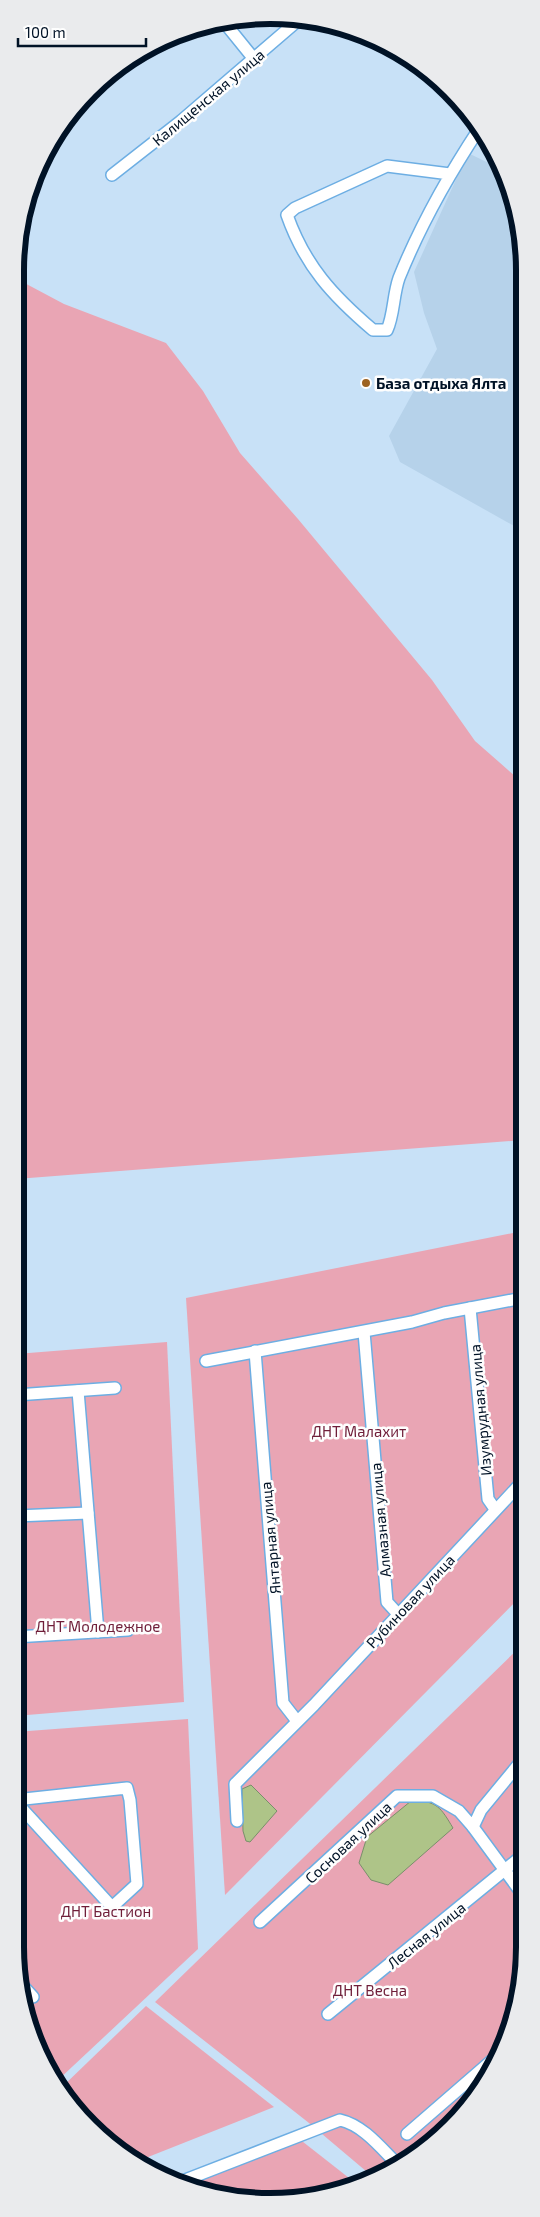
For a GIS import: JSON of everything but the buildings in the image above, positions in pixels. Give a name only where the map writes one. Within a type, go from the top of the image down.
[{"type":"street","name":"Калищенская улица","points":[[112,175],[293,25]]},
{"type":"street","points":[[228,27],[254,59]]},
{"type":"street","points":[[450,174],[387,166],[295,208],[287,215],[294,237],[317,276],[354,314],[373,330],[387,330],[391,322],[392,304],[399,279],[450,174],[476,134]]},
{"type":"street","points":[[206,1361],[364,1332],[516,1299]]},
{"type":"street","name":"Изумрудная улица","points":[[470,1308],[488,1499],[495,1509]]},
{"type":"street","name":"Алмазная улица","points":[[364,1332],[387,1602],[398,1614]]},
{"type":"street","name":"Янтарная улица","points":[[255,1351],[283,1702],[297,1721]]},
{"type":"street","points":[[24,1394],[115,1388]]},
{"type":"street","points":[[78,1391],[98,1632]]},
{"type":"street","name":"Рубиновая улица","points":[[237,1822],[235,1784],[297,1721],[516,1488]]},
{"type":"street","points":[[24,1516],[88,1513]]},
{"type":"street","points":[[24,1636],[128,1630]]},
{"type":"street","points":[[474,1827],[481,1810],[516,1768]]},
{"type":"street","points":[[24,1800],[127,1788],[130,1800],[137,1884],[112,1907],[24,1811]]},
{"type":"street","name":"Сосновая улица","points":[[260,1922],[397,1796],[433,1796],[459,1811],[474,1827],[516,1887]]},
{"type":"street","name":"Лесная улица","points":[[328,2014],[516,1861]]},
{"type":"street","points":[[27,1991],[33,1997]]},
{"type":"street","points":[[407,2134],[485,2066]]},
{"type":"street","points":[[188,2179],[340,2120],[358,2128],[393,2160]]},
{"type":"shaded area","points":[[468,153],[493,165],[508,206],[516,254],[516,527],[400,462],[389,436],[437,349],[424,313],[414,272]]},
{"type":"shaded area","points":[[251,1785],[277,1811],[250,1842],[246,1841],[243,1831],[242,1789]]},
{"type":"shaded area","points":[[411,1801],[433,1804],[441,1810],[453,1828],[388,1885],[371,1880],[359,1863],[367,1837]]},
{"type":"green space","points":[[24,283],[64,304],[166,343],[203,391],[240,453],[298,519],[432,680],[475,741],[516,777],[516,1141],[24,1178]]},
{"type":"green space","name":"ДНТ Малахит","points":[[516,1232],[516,1601],[225,1895],[186,1298]]},
{"type":"green space","name":"ДНТ Молодежное","points":[[167,1342],[184,1702],[24,1715],[24,1353]]},
{"type":"green space","name":"ДНТ Весна","points":[[516,1651],[516,1963],[512,1995],[498,2041],[491,2056],[475,2084],[444,2121],[407,2152],[368,2173],[309,2123],[155,2002]]},
{"type":"green space","name":"ДНТ Бастион","points":[[188,1719],[198,1949],[61,2077],[42,2041],[32,2011],[24,1963],[24,1731]]},
{"type":"green space","points":[[146,2006],[274,2107],[144,2158],[120,2142],[96,2121],[65,2084]]},
{"type":"green space","points":[[298,2138],[351,2179],[318,2189],[286,2193],[254,2193],[222,2189],[183,2177]]},
{"type":"place","name":"База отдыха Ялта","points":[[366,383]]}]
